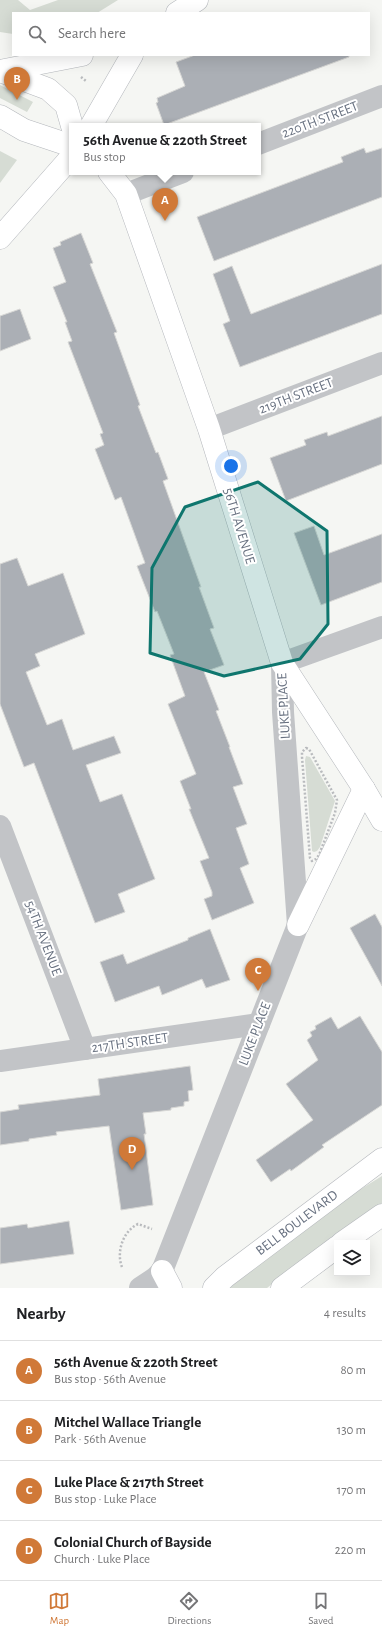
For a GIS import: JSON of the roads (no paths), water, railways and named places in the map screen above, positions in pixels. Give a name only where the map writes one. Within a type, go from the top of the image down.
[{"type":"street","points":[[179,12],[197,0]]},
{"type":"street","points":[[0,71],[77,56]]},
{"type":"street","points":[[93,123],[131,56]]},
{"type":"street","points":[[0,71],[48,89],[66,105],[71,123]]},
{"type":"street","name":"220TH STREET","points":[[261,143],[382,96]]},
{"type":"street","points":[[0,116],[24,130],[69,145]]},
{"type":"street","points":[[0,238],[69,159]]},
{"type":"street","name":"56TH AVENUE","points":[[112,175],[126,194],[209,429],[282,663],[364,789],[382,820]]},
{"type":"street","points":[[126,194],[175,175]]},
{"type":"street","name":"219TH STREET","points":[[209,429],[382,364]]},
{"type":"street","points":[[282,663],[382,626]]},
{"type":"street","name":"LUKE PLACE","points":[[140,1288],[155,1278],[166,1279],[259,1024],[298,925],[283,712],[282,663]]},
{"type":"street","points":[[298,925],[364,789]]},
{"type":"street","name":"54TH AVENUE","points":[[0,826],[85,1049]]},
{"type":"street","name":"217TH STREET","points":[[0,1060],[259,1024]]},
{"type":"street","name":"BELL BOULEVARD","points":[[214,1288],[225,1277],[382,1158]]},
{"type":"street","points":[[346,1240],[382,1215]]},
{"type":"street","points":[[282,1288],[334,1249]]},
{"type":"place","name":"Mitchel Wallace Triangle","points":[[17,100]]},
{"type":"place","name":"56th Avenue & 220th Street","points":[[165,221]]},
{"type":"place","name":"Luke Place & 217th Street","points":[[258,991]]},
{"type":"place","name":"Colonial Church of Bayside","points":[[132,1170]]}]
